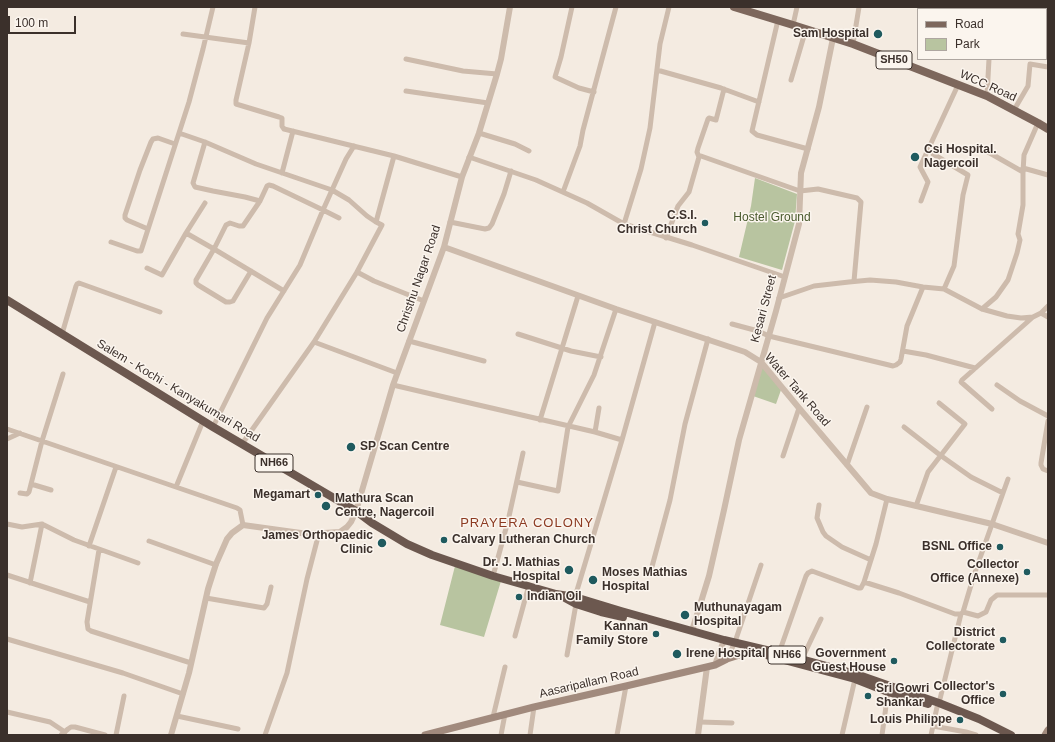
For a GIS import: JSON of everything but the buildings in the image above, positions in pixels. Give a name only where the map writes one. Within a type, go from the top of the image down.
[{"type":"highway","name":"Salem - Kochi - Kanyakumari Road","points":[[7,300],[212,427],[356,511],[372,523],[407,544],[432,555],[493,576],[692,631],[724,642]]},
{"type":"highway","name":"Salem - Kochi - Kanyakumari Road","points":[[576,600],[601,612],[734,644],[873,683],[979,719],[1011,735]]},
{"type":"highway","name":"Salem - Kochi - Kanyakumari Road","points":[[753,649],[778,653],[856,674],[888,692],[938,705],[1001,735]]},
{"type":"main road","name":"WCC Road","points":[[734,7],[853,44],[987,96],[1048,129]]},
{"type":"main road","name":"Aasaripallam Road","points":[[425,735],[534,707],[711,666],[753,649]]},
{"type":"main road","points":[[1045,735],[1048,730]]},
{"type":"street","points":[[111,242],[140,251],[191,94],[206,37],[212,7]]},
{"type":"street","points":[[255,7],[236,104],[282,118],[283,128],[394,156],[462,177]]},
{"type":"street","name":"Christhu Nagar Road","points":[[243,525],[308,534],[340,532],[351,522],[356,511],[397,373],[444,247],[462,177],[479,133],[497,74],[510,7]]},
{"type":"street","points":[[572,7],[555,77],[579,88],[594,92]]},
{"type":"street","points":[[563,192],[580,146],[616,7]]},
{"type":"street","points":[[624,224],[641,169],[649,135],[660,44],[669,7]]},
{"type":"street","points":[[793,25],[797,7]]},
{"type":"street","points":[[853,44],[859,7]]},
{"type":"street","points":[[778,20],[752,128],[757,135],[808,149]]},
{"type":"street","points":[[791,80],[806,29]]},
{"type":"street","points":[[182,34],[249,43]]},
{"type":"street","name":"Kesari Street","points":[[692,631],[708,576],[739,440],[799,224],[801,173],[819,107],[832,38]]},
{"type":"street","points":[[406,59],[464,71],[497,74]]},
{"type":"street","points":[[987,96],[989,60]]},
{"type":"street","points":[[1014,110],[1028,86],[1030,64],[1048,67]]},
{"type":"street","points":[[657,70],[724,89],[759,102]]},
{"type":"street","points":[[921,201],[928,182],[920,167],[958,85]]},
{"type":"street","points":[[666,238],[678,206],[689,192],[699,156],[697,152],[698,148],[708,119],[717,119],[724,89]]},
{"type":"street","points":[[406,91],[488,104]]},
{"type":"street","points":[[982,309],[996,297],[1008,280],[1017,254],[1020,240],[1018,234],[1023,204],[1024,155],[1038,123]]},
{"type":"street","points":[[282,173],[293,131]]},
{"type":"street","points":[[179,133],[205,142],[256,164],[332,190],[349,200],[367,216],[382,226],[357,272],[314,342],[242,444]]},
{"type":"street","points":[[479,133],[515,144],[530,151]]},
{"type":"street","points":[[148,229],[127,220],[124,217],[140,170],[153,139],[158,138],[175,144]]},
{"type":"street","points":[[205,142],[193,183],[195,187],[260,201]]},
{"type":"street","points":[[212,427],[267,318],[300,265],[346,159],[354,146]]},
{"type":"street","points":[[988,152],[1023,170],[1048,175]]},
{"type":"street","points":[[933,154],[968,175],[963,195],[954,266],[944,289]]},
{"type":"street","points":[[376,222],[394,156]]},
{"type":"street","points":[[699,156],[800,191],[818,189],[857,198],[861,202],[854,281]]},
{"type":"street","points":[[469,157],[536,180],[587,203],[624,224],[785,277]]},
{"type":"street","points":[[450,222],[485,229],[489,228],[504,194],[511,171]]},
{"type":"street","points":[[251,271],[233,301],[230,302],[226,302],[196,283],[196,280],[226,225],[230,223],[243,226],[260,201],[267,186],[273,186],[339,218]]},
{"type":"street","points":[[147,268],[162,275],[205,203]]},
{"type":"street","points":[[186,233],[284,291]]},
{"type":"street","name":"Water Tank Road","points":[[444,247],[578,296],[746,352],[761,362],[871,493],[887,499],[992,524],[1048,543]]},
{"type":"street","points":[[357,272],[374,282],[424,301]]},
{"type":"street","points":[[779,298],[814,286],[870,280],[896,282],[944,289],[982,309],[1007,316],[1034,318]]},
{"type":"street","points":[[62,334],[76,286],[79,283],[160,312]]},
{"type":"street","points":[[732,324],[758,330],[769,336],[893,366],[900,362],[908,326],[923,287]]},
{"type":"street","points":[[540,420],[578,296]]},
{"type":"street","points":[[992,409],[961,382],[962,379],[1048,306]]},
{"type":"street","points":[[517,482],[558,491],[568,427],[594,375],[616,309]]},
{"type":"street","points":[[1041,313],[1048,317]]},
{"type":"street","points":[[567,655],[576,600],[655,322]]},
{"type":"street","points":[[518,334],[562,348],[600,357]]},
{"type":"street","points":[[650,574],[670,500],[685,424],[708,339]]},
{"type":"street","points":[[409,341],[484,361]]},
{"type":"street","points":[[314,342],[397,373]]},
{"type":"street","points":[[902,350],[975,368]]},
{"type":"street","points":[[20,493],[28,494],[63,374]]},
{"type":"street","points":[[393,385],[568,427],[595,432],[622,440]]},
{"type":"street","points":[[998,385],[1020,401],[1048,416]]},
{"type":"street","points":[[916,506],[928,472],[965,424],[939,403]]},
{"type":"street","points":[[595,432],[599,408]]},
{"type":"street","points":[[783,456],[799,408]]},
{"type":"street","points":[[847,465],[866,408]]},
{"type":"street","points":[[176,487],[204,421]]},
{"type":"street","points":[[1048,421],[1041,464],[1043,469],[1048,471]]},
{"type":"street","points":[[904,427],[971,477],[1003,493]]},
{"type":"street","points":[[7,429],[240,510],[243,525],[232,532],[227,539],[216,565],[206,598],[191,663],[171,735]]},
{"type":"street","points":[[7,439],[20,433]]},
{"type":"street","points":[[493,576],[523,453]]},
{"type":"street","points":[[89,546],[116,467]]},
{"type":"street","points":[[931,735],[962,613],[1008,479]]},
{"type":"street","points":[[31,484],[51,490]]},
{"type":"street","points":[[778,653],[808,573],[812,572],[861,588],[871,560],[887,499]]},
{"type":"street","points":[[819,505],[818,518],[826,536],[842,547],[871,560]]},
{"type":"street","points":[[7,524],[22,527],[42,524],[74,540],[138,563]]},
{"type":"street","points":[[30,583],[42,524]]},
{"type":"street","points":[[265,735],[287,673],[307,580],[319,533]]},
{"type":"street","points":[[149,541],[216,565]]},
{"type":"street","points":[[99,550],[90,602],[87,626],[88,629],[191,663]]},
{"type":"street","points":[[727,659],[734,644],[761,565]]},
{"type":"street","points":[[7,575],[90,602]]},
{"type":"street","points":[[864,582],[899,593],[957,615],[962,613],[978,616],[986,612],[991,600],[997,595],[1048,595]]},
{"type":"street","points":[[515,636],[529,585]]},
{"type":"street","points":[[206,598],[264,608],[267,604],[271,587]]},
{"type":"street","points":[[802,659],[821,619]]},
{"type":"street","points":[[7,639],[123,673],[182,694]]},
{"type":"street","points":[[698,735],[711,666],[724,642]]},
{"type":"street","points":[[492,718],[505,667]]},
{"type":"street","points":[[842,735],[855,679]]},
{"type":"street","points":[[616,735],[626,686]]},
{"type":"street","points":[[882,735],[888,692]]},
{"type":"street","points":[[116,735],[124,696]]},
{"type":"street","points":[[530,735],[534,707]]},
{"type":"street","points":[[7,712],[50,722],[63,733],[72,727],[75,727],[104,735]]},
{"type":"street","points":[[501,735],[505,714]]},
{"type":"street","points":[[177,716],[238,729]]},
{"type":"street","points":[[700,722],[732,723]]},
{"type":"street","points":[[933,726],[976,735]]},
{"type":"green space","name":"Hostel Ground","points":[[755,178],[797,194],[795,221],[782,270],[739,257],[751,206]]},
{"type":"green space","points":[[762,364],[781,390],[776,404],[753,396]]},
{"type":"green space","points":[[455,566],[501,581],[484,637],[440,625]]},
{"type":"place","name":"Sam Hospital","points":[[878,34]]},
{"type":"place","name":"Csi Hospital. Nagercoil","points":[[915,157]]},
{"type":"place","name":"C.S.I. Christ Church","points":[[705,223]]},
{"type":"place","name":"SP Scan Centre","points":[[351,447]]},
{"type":"place","name":"Megamart","points":[[318,495]]},
{"type":"place","name":"Mathura Scan Centre, Nagercoil","points":[[326,506]]},
{"type":"place","name":"Calvary Lutheran Church","points":[[444,540]]},
{"type":"place","name":"James Orthopaedic Clinic","points":[[382,543]]},
{"type":"place","name":"BSNL Office","points":[[1000,547]]},
{"type":"place","name":"Dr. J. Mathias Hospital","points":[[569,570]]},
{"type":"place","name":"Collector Office (Annexe)","points":[[1027,572]]},
{"type":"place","name":"Moses Mathias Hospital","points":[[593,580]]},
{"type":"place","name":"Indian Oil","points":[[519,597]]},
{"type":"place","name":"Muthunayagam Hospital","points":[[685,615]]},
{"type":"place","name":"Kannan Family Store","points":[[656,634]]},
{"type":"place","name":"District Collectorate","points":[[1003,640]]},
{"type":"place","name":"Irene Hospital","points":[[677,654]]},
{"type":"place","name":"Government Guest House","points":[[894,661]]},
{"type":"place","name":"Collector's Office","points":[[1003,694]]},
{"type":"place","name":"Sri Gowri Shankar","points":[[868,696]]},
{"type":"place","name":"Louis Philippe","points":[[960,720]]},
{"type":"district","name":"PRAYERA COLONY","points":[[527,523]]}]
